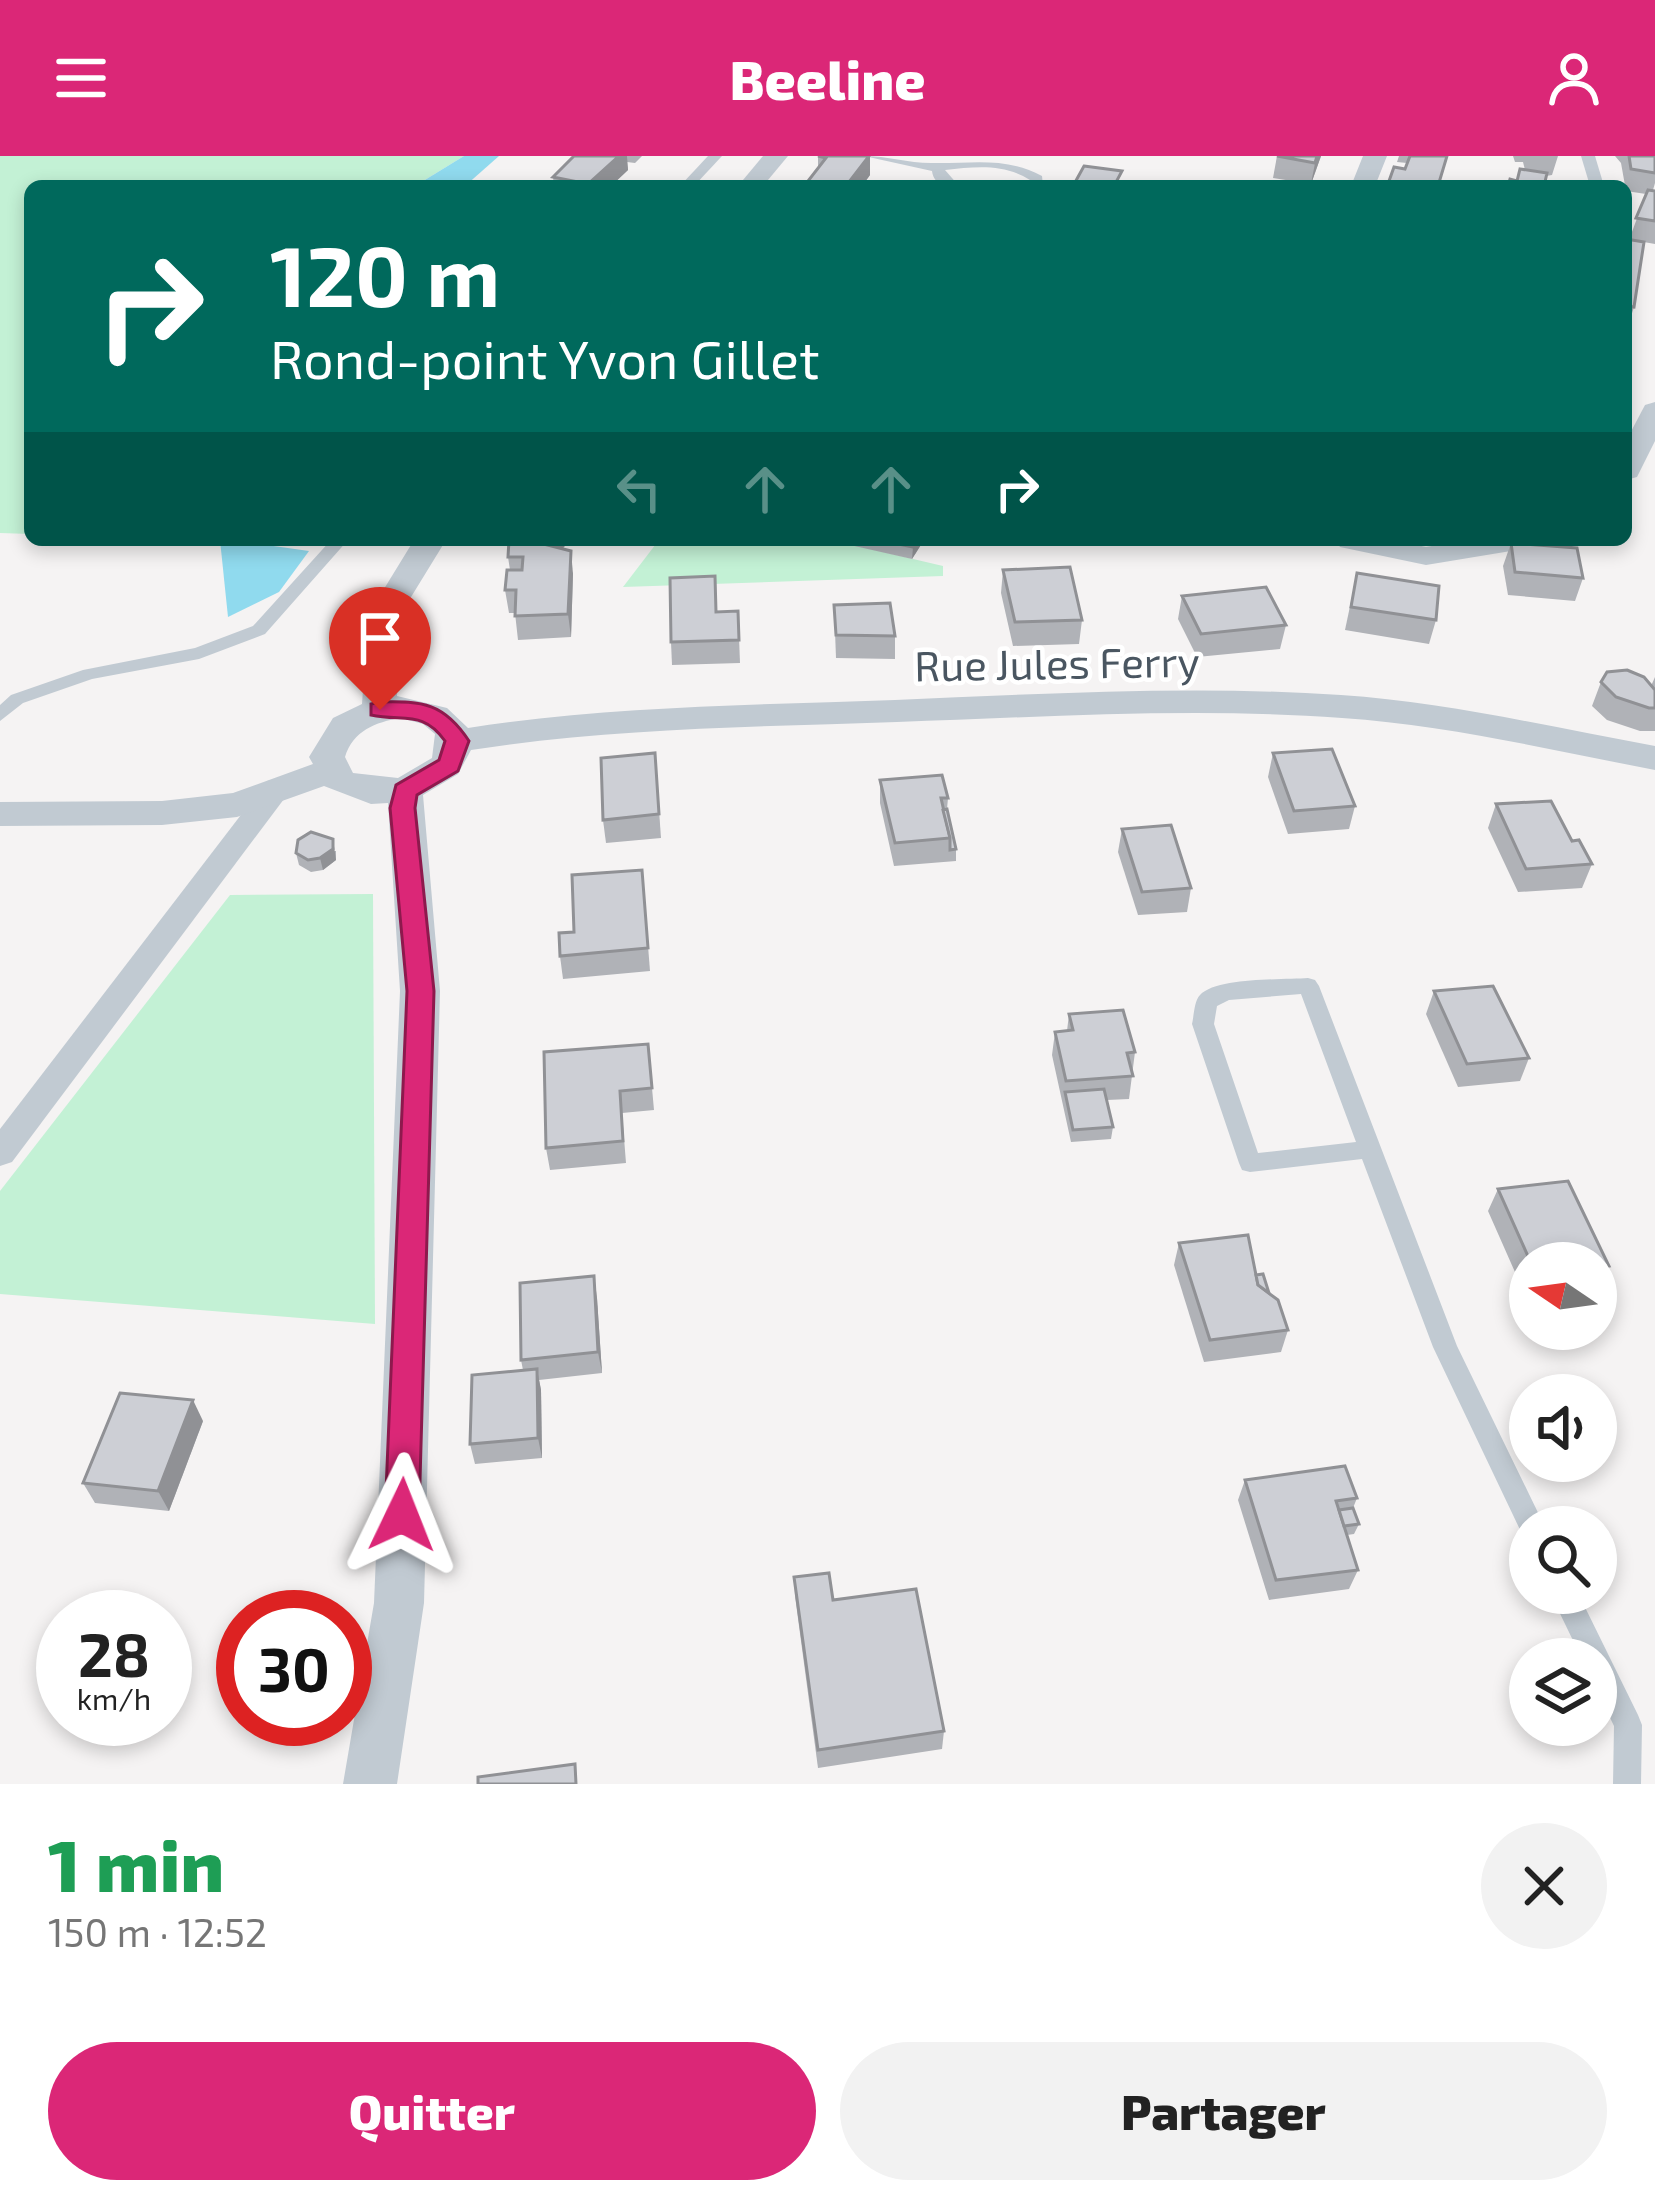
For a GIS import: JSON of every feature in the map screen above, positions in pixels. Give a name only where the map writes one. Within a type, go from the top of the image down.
[{"type":"street","points":[[755,180],[776,156]]},
{"type":"street","points":[[1632,459],[1655,411]]},
{"type":"street","points":[[380,710],[384,615],[426,546]]},
{"type":"street","points":[[1389,546],[1426,556],[1487,546]]},
{"type":"street","name":"Rue Jules Ferry","points":[[457,741],[560,725],[646,720],[1054,705],[1338,706],[1418,714],[1655,758]]},
{"type":"street","points":[[422,709],[440,716],[457,741],[449,765],[438,776],[405,791],[352,788],[330,771],[330,742],[359,716],[380,710],[422,709]]},
{"type":"street","points":[[0,814],[162,813],[237,805],[330,771]]},
{"type":"street","points":[[0,1153],[277,788]]},
{"type":"street","points":[[370,1784],[400,1580],[420,991],[405,791]]},
{"type":"lane","points":[[693,180],[715,156]]},
{"type":"lane","points":[[871,156],[938,167],[968,159],[1017,165],[1037,180]]},
{"type":"lane","points":[[938,167],[948,180]]},
{"type":"lane","points":[[0,715],[17,699],[89,674],[199,652],[259,630],[335,546]]},
{"type":"lane","points":[[1370,1149],[1250,1163],[1203,1024],[1207,1001],[1226,992],[1308,986],[1370,1149],[1444,1347],[1522,1506]]},
{"type":"lane","points":[[1617,1702],[1628,1725],[1627,1784]]},
{"type":"green space","points":[[0,156],[464,156],[425,180],[24,180],[24,534],[0,533]]},
{"type":"green space","points":[[654,546],[858,546],[943,566],[943,576],[623,587]]},
{"type":"green space","points":[[373,894],[375,1324],[0,1294],[0,1191],[230,895]]},
{"type":"water","points":[[464,156],[499,156],[472,180],[425,180]]},
{"type":"water","points":[[221,546],[309,551],[279,592],[228,617]]},
{"type":"building","points":[[574,156],[619,156],[592,180],[553,177]]},
{"type":"building","points":[[818,156],[869,156],[851,180],[809,180],[826,158]]},
{"type":"building","points":[[1277,156],[1317,156],[1315,163]]},
{"type":"building","points":[[1410,156],[1447,156],[1440,180],[1389,180],[1394,167],[1405,169]]},
{"type":"building","points":[[1629,156],[1655,156],[1655,173],[1631,169]]},
{"type":"building","points":[[1084,166],[1122,171],[1117,180],[1076,180]]},
{"type":"building","points":[[1520,169],[1547,173],[1545,180],[1517,180]]},
{"type":"building","points":[[1648,190],[1655,191],[1655,221],[1636,218]]},
{"type":"building","points":[[1632,240],[1644,242],[1632,307]]},
{"type":"building","points":[[509,546],[571,551],[568,614],[515,616],[516,590],[505,590],[507,570],[522,570],[523,557],[508,557]]},
{"type":"building","points":[[1511,546],[1577,548],[1583,578],[1515,572]]},
{"type":"building","points":[[1070,567],[1082,620],[1015,622],[1003,570]]},
{"type":"building","points":[[1357,573],[1439,586],[1436,620],[1351,607]]},
{"type":"building","points":[[715,576],[716,612],[738,611],[739,640],[671,642],[670,578]]},
{"type":"building","points":[[1266,587],[1286,625],[1201,634],[1182,596]]},
{"type":"building","points":[[890,603],[895,636],[836,635],[834,605]]},
{"type":"building","points":[[1627,670],[1644,677],[1655,690],[1655,708],[1616,697],[1601,682],[1607,672]]},
{"type":"building","points":[[1332,749],[1355,806],[1294,811],[1273,753]]},
{"type":"building","points":[[655,753],[659,814],[603,820],[601,758]]},
{"type":"building","points":[[942,775],[948,798],[941,798],[950,838],[895,843],[880,780]]},
{"type":"building","points":[[1551,801],[1572,841],[1579,840],[1592,864],[1526,869],[1496,804]]},
{"type":"building","points":[[947,809],[956,849],[950,850],[943,810]]},
{"type":"building","points":[[1171,825],[1191,888],[1142,892],[1122,829]]},
{"type":"building","points":[[311,832],[333,839],[333,849],[308,860],[296,853],[298,840]]},
{"type":"building","points":[[642,870],[648,948],[560,956],[559,933],[574,932],[572,875]]},
{"type":"building","points":[[1493,986],[1529,1058],[1467,1064],[1434,991]]},
{"type":"building","points":[[1123,1010],[1135,1052],[1127,1053],[1133,1076],[1066,1081],[1055,1032],[1073,1030],[1069,1014]]},
{"type":"building","points":[[648,1044],[652,1088],[620,1091],[623,1141],[546,1148],[544,1052]]},
{"type":"building","points":[[1104,1089],[1113,1127],[1073,1130],[1065,1092]]},
{"type":"building","points":[[1568,1181],[1597,1242],[1522,1242],[1498,1189]]},
{"type":"building","points":[[1248,1235],[1258,1285],[1278,1300],[1288,1330],[1210,1340],[1179,1243]]},
{"type":"building","points":[[1263,1274],[1269,1293],[1258,1285],[1256,1275]]},
{"type":"building","points":[[594,1276],[598,1352],[521,1360],[520,1283]]},
{"type":"building","points":[[537,1369],[538,1438],[470,1444],[472,1375]]},
{"type":"building","points":[[120,1393],[193,1400],[158,1491],[83,1483]]},
{"type":"building","points":[[1345,1466],[1357,1498],[1336,1501],[1358,1570],[1276,1580],[1245,1480]]},
{"type":"building","points":[[1353,1508],[1359,1524],[1344,1526],[1339,1510]]},
{"type":"building","points":[[829,1573],[833,1600],[916,1589],[944,1731],[818,1750],[794,1577]]},
{"type":"building","points":[[575,1764],[576,1784],[478,1784],[478,1777]]},
{"type":"route","points":[[380,710],[422,709],[440,716],[452,727],[457,741],[456,753],[438,776],[405,791],[403,808],[420,991],[402,1515]]}]
